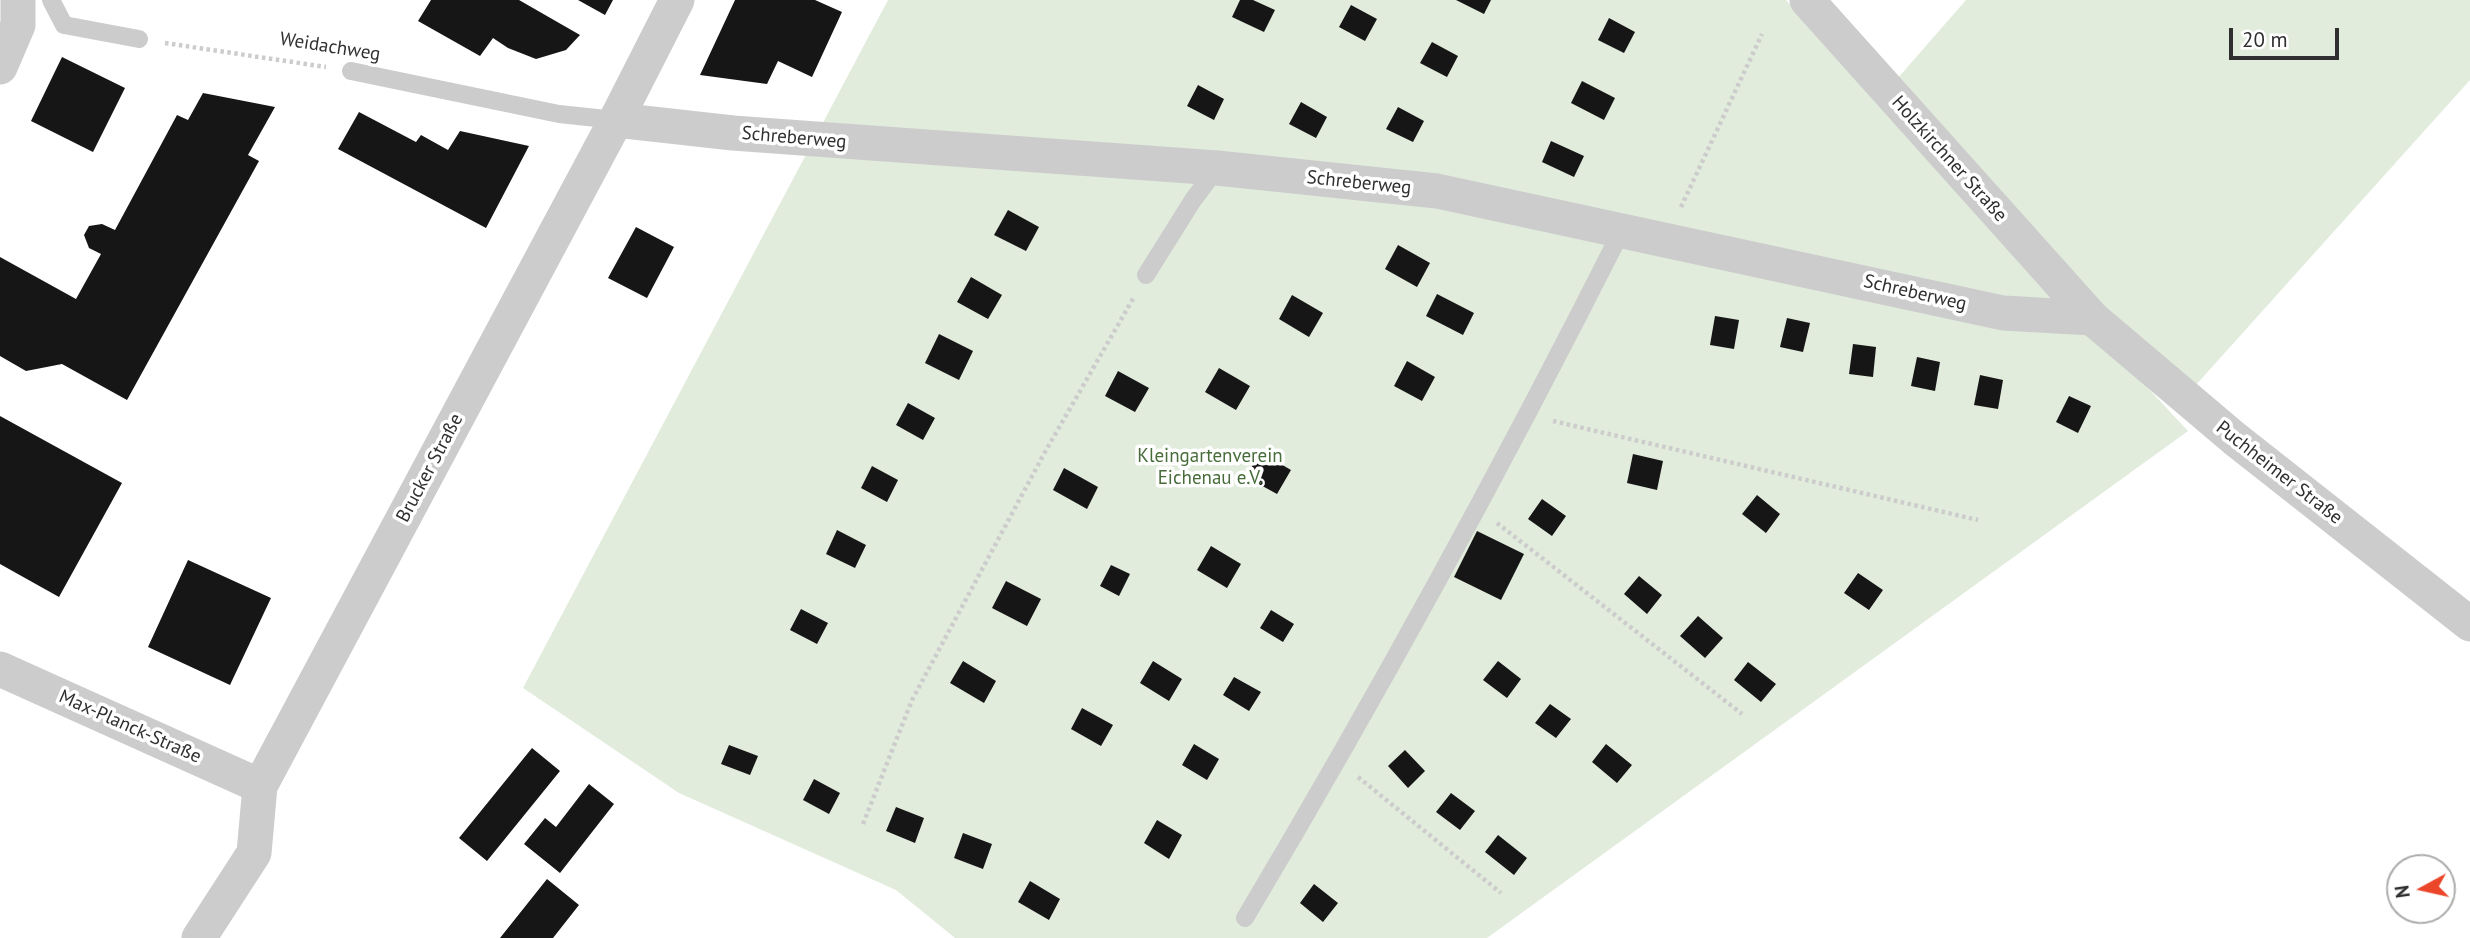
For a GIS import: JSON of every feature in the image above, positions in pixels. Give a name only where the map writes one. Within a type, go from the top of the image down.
[{"type":"street","points":[[0,67],[18,25],[18,0]]},
{"type":"street","name":"Brucker Straße","points":[[199,938],[254,853],[260,786],[616,120],[677,0]]},
{"type":"street","name":"Holzkirchner Straße","points":[[1807,0],[2092,318]]},
{"type":"street","name":"Schreberweg","points":[[616,120],[775,137],[1217,167],[1437,191],[2003,313],[2092,318]]},
{"type":"street","name":"Puchheimer Straße","points":[[2092,318],[2235,439],[2470,624]]},
{"type":"street","name":"Max-Planck-Straße","points":[[0,669],[260,786]]},
{"type":"lane","points":[[51,0],[64,25],[139,39]]},
{"type":"lane","name":"Weidachweg","points":[[351,71],[559,114],[616,120]]},
{"type":"lane","points":[[1146,275],[1217,167]]},
{"type":"lane","points":[[1245,918],[1339,761],[1528,415],[1622,230]]},
{"type":"path","points":[[1665,239],[1762,34]]},
{"type":"path","name":"Weidachweg","points":[[139,39],[351,71]]},
{"type":"path","points":[[863,824],[912,700],[1045,452],[1146,275]]},
{"type":"path","points":[[1528,415],[1978,520]]},
{"type":"path","points":[[1477,507],[1742,714]]},
{"type":"path","points":[[1339,761],[1501,893]]},
{"type":"green space","name":"Kleingartenverein Eichenau e.V.","points":[[888,0],[1786,0],[2188,431],[1487,938],[955,938],[896,890],[679,793],[523,688]]},
{"type":"green space","points":[[1966,0],[2470,0],[2470,80],[2195,386],[2098,301],[1897,79]]},
{"type":"building","points":[[431,0],[519,0],[580,35],[566,50],[536,59],[508,48],[493,38],[480,56],[418,21]]},
{"type":"building","points":[[578,0],[613,0],[605,15]]},
{"type":"building","points":[[735,0],[815,0],[842,12],[812,77],[778,61],[767,84],[700,75]]},
{"type":"building","points":[[1240,0],[1253,0],[1275,10],[1264,32],[1232,17]]},
{"type":"building","points":[[1456,0],[1491,0],[1484,14]]},
{"type":"building","points":[[1351,5],[1377,19],[1365,41],[1339,27]]},
{"type":"building","points":[[1609,18],[1635,32],[1624,53],[1598,40]]},
{"type":"building","points":[[1432,42],[1458,56],[1447,77],[1420,63]]},
{"type":"building","points":[[62,57],[125,88],[93,152],[31,121]]},
{"type":"building","points":[[1582,81],[1615,98],[1604,120],[1571,103]]},
{"type":"building","points":[[1198,85],[1224,99],[1214,120],[1187,106]]},
{"type":"building","points":[[203,93],[275,107],[248,155],[259,161],[127,400],[62,364],[26,371],[0,356],[0,257],[76,299],[101,254],[89,248],[84,235],[89,226],[102,224],[115,230],[177,115],[188,120]]},
{"type":"building","points":[[1301,102],[1327,117],[1316,138],[1289,124]]},
{"type":"building","points":[[1398,107],[1424,121],[1413,142],[1386,129]]},
{"type":"building","points":[[359,112],[416,142],[421,135],[448,150],[460,131],[529,146],[486,228],[338,149]]},
{"type":"building","points":[[1551,141],[1584,156],[1574,177],[1542,162]]},
{"type":"building","points":[[1008,210],[1039,227],[1026,251],[994,235]]},
{"type":"building","points":[[636,227],[674,247],[647,298],[608,278]]},
{"type":"building","points":[[1398,245],[1430,263],[1417,287],[1385,269]]},
{"type":"building","points":[[971,277],[1002,295],[988,319],[957,302]]},
{"type":"building","points":[[1437,294],[1474,313],[1463,335],[1426,316]]},
{"type":"building","points":[[1292,295],[1323,313],[1309,337],[1279,319]]},
{"type":"building","points":[[1715,316],[1739,320],[1734,349],[1710,345]]},
{"type":"building","points":[[1787,318],[1810,323],[1803,352],[1780,347]]},
{"type":"building","points":[[939,334],[973,351],[959,380],[925,363]]},
{"type":"building","points":[[1853,344],[1876,347],[1873,377],[1849,374]]},
{"type":"building","points":[[1917,357],[1940,362],[1935,391],[1911,386]]},
{"type":"building","points":[[1407,361],[1435,377],[1422,401],[1394,386]]},
{"type":"building","points":[[1219,368],[1250,386],[1236,410],[1205,392]]},
{"type":"building","points":[[1118,371],[1149,388],[1135,412],[1105,396]]},
{"type":"building","points":[[1980,375],[2003,380],[1998,409],[1974,405]]},
{"type":"building","points":[[2069,396],[2091,406],[2078,433],[2056,422]]},
{"type":"building","points":[[908,403],[935,418],[923,440],[896,425]]},
{"type":"building","points":[[0,416],[122,483],[59,597],[0,564]]},
{"type":"building","points":[[1260,452],[1291,470],[1277,494],[1246,477]]},
{"type":"building","points":[[1633,454],[1663,461],[1657,490],[1627,483]]},
{"type":"building","points":[[872,466],[898,480],[887,502],[861,488]]},
{"type":"building","points":[[1064,468],[1098,487],[1087,509],[1053,490]]},
{"type":"building","points":[[1757,495],[1780,514],[1766,533],[1742,514]]},
{"type":"building","points":[[1542,499],[1566,516],[1552,536],[1528,519]]},
{"type":"building","points":[[837,530],[866,545],[855,568],[826,554]]},
{"type":"building","points":[[1477,531],[1524,554],[1501,600],[1454,577]]},
{"type":"building","points":[[1211,546],[1241,564],[1227,588],[1197,570]]},
{"type":"building","points":[[188,560],[271,598],[230,685],[148,647]]},
{"type":"building","points":[[1111,565],[1130,574],[1119,596],[1100,586]]},
{"type":"building","points":[[1858,573],[1883,590],[1869,610],[1844,593]]},
{"type":"building","points":[[1639,576],[1662,595],[1647,614],[1624,594]]},
{"type":"building","points":[[1006,581],[1041,599],[1027,626],[992,608]]},
{"type":"building","points":[[801,609],[828,623],[817,644],[790,630]]},
{"type":"building","points":[[1271,610],[1294,624],[1283,642],[1260,628]]},
{"type":"building","points":[[1698,616],[1723,638],[1705,658],[1680,636]]},
{"type":"building","points":[[963,661],[996,681],[984,703],[950,683]]},
{"type":"building","points":[[1153,661],[1182,679],[1169,701],[1140,683]]},
{"type":"building","points":[[1498,661],[1521,679],[1507,698],[1483,680]]},
{"type":"building","points":[[1748,662],[1776,684],[1761,702],[1734,680]]},
{"type":"building","points":[[1234,677],[1261,692],[1249,711],[1223,695]]},
{"type":"building","points":[[1550,704],[1571,719],[1556,738],[1535,723]]},
{"type":"building","points":[[1082,708],[1113,725],[1101,746],[1071,729]]},
{"type":"building","points":[[1194,744],[1219,759],[1207,780],[1182,765]]},
{"type":"building","points":[[1606,744],[1632,765],[1617,783],[1592,762]]},
{"type":"building","points":[[729,745],[758,756],[750,775],[721,764]]},
{"type":"building","points":[[532,748],[560,771],[487,861],[459,838]]},
{"type":"building","points":[[1405,750],[1425,771],[1408,788],[1388,766]]},
{"type":"building","points":[[814,779],[840,793],[829,814],[803,800]]},
{"type":"building","points":[[589,784],[614,804],[560,873],[524,844],[545,818],[556,827]]},
{"type":"building","points":[[1451,793],[1475,811],[1460,830],[1436,812]]},
{"type":"building","points":[[896,807],[924,818],[915,843],[886,831]]},
{"type":"building","points":[[1157,820],[1182,835],[1169,859],[1144,843]]},
{"type":"building","points":[[963,833],[992,844],[983,869],[954,858]]},
{"type":"building","points":[[1498,835],[1527,858],[1514,875],[1485,852]]},
{"type":"building","points":[[547,879],[579,905],[553,938],[500,938]]},
{"type":"building","points":[[1030,881],[1060,899],[1049,920],[1018,902]]},
{"type":"building","points":[[1314,884],[1338,903],[1323,922],[1300,903]]}]
